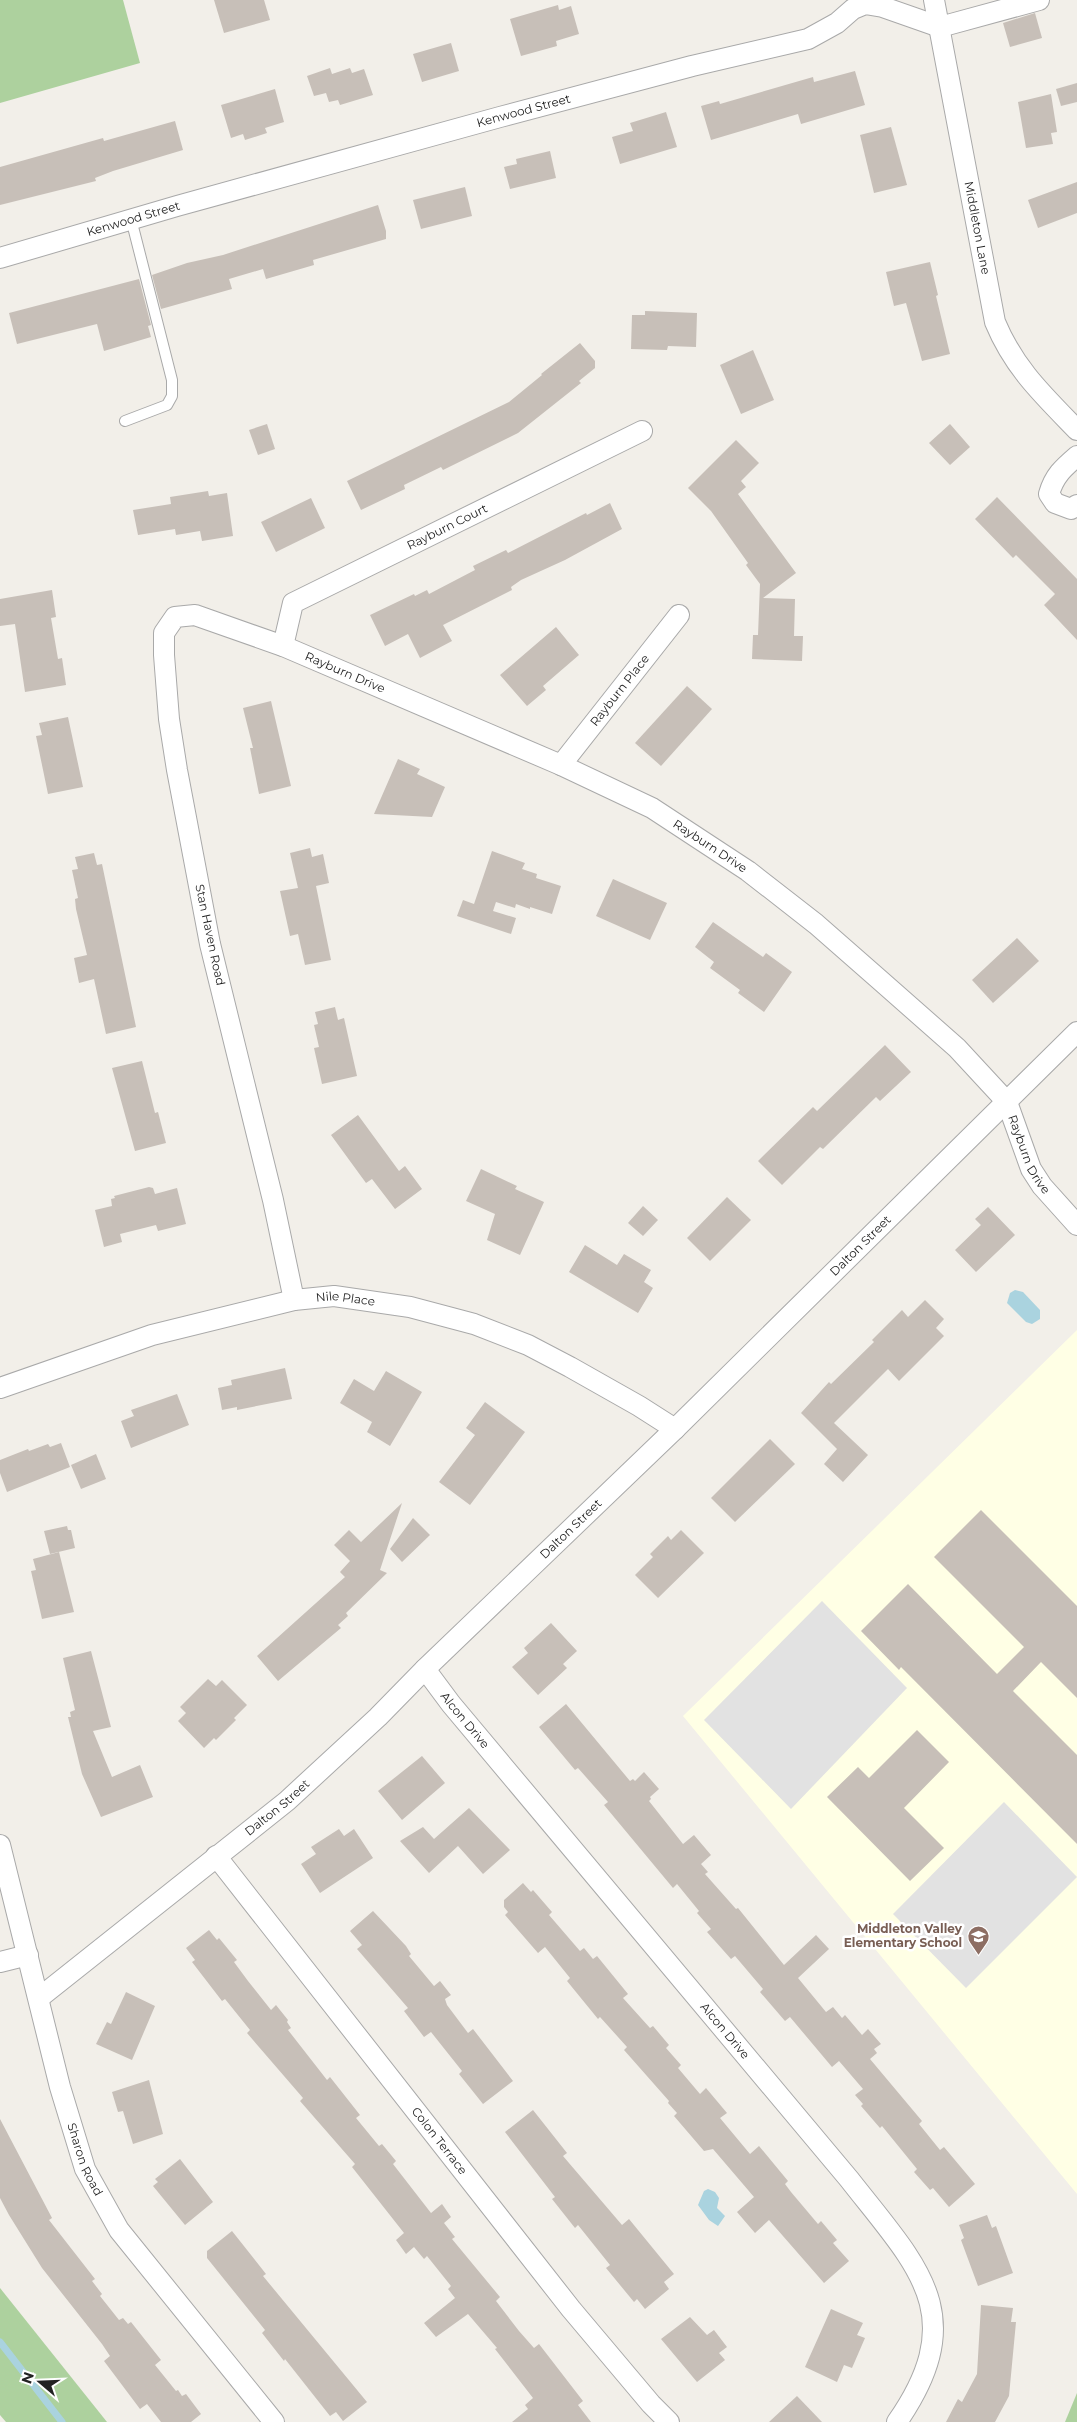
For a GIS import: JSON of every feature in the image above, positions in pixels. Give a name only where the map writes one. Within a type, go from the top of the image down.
[{"type":"street","name":"Middleton Lane","points":[[934,0],[995,322],[1015,362],[1030,382],[1077,430]]},
{"type":"street","points":[[940,27],[1040,0]]},
{"type":"street","name":"Kenwood Street","points":[[0,258],[131,219],[634,81],[808,39],[837,23],[853,9],[865,4],[883,7],[940,27]]},
{"type":"street","name":"Rayburn Court","points":[[283,646],[293,603],[642,431]]},
{"type":"street","points":[[1077,456],[1060,471],[1052,482],[1049,494],[1055,503],[1071,508],[1077,505]]},
{"type":"street","name":"Stan Haven Road","points":[[223,624],[190,615],[175,617],[168,625],[164,633],[164,655],[169,719],[210,944],[273,1200],[294,1300]]},
{"type":"street","name":"Rayburn Place","points":[[562,765],[679,615]]},
{"type":"street","name":"Rayburn Drive","points":[[223,624],[283,646],[562,765],[652,808],[748,871],[816,924],[957,1048],[1007,1102],[1031,1169],[1042,1186],[1077,1225]]},
{"type":"street","name":"Dalton Street","points":[[39,1998],[287,1801],[378,1717],[425,1669],[675,1429],[1077,1032]]},
{"type":"street","name":"Nile Place","points":[[0,1388],[152,1335],[294,1300],[334,1296],[410,1307],[474,1324],[528,1345],[639,1406],[675,1429]]},
{"type":"street","name":"Alcon Drive","points":[[425,1669],[451,1704],[744,2057],[849,2179],[900,2244],[921,2275],[933,2315],[930,2357],[920,2383],[897,2422]]},
{"type":"street","name":"Sharon Road","points":[[0,1845],[72,2129],[86,2169],[119,2230],[274,2422]]},
{"type":"street","name":"Colon Terrace","points":[[216,1856],[571,2309],[645,2397],[669,2422]]},
{"type":"street","points":[[0,1962],[28,1955]]},
{"type":"lane","points":[[125,421],[167,405],[172,396],[172,380],[131,219]]},
{"type":"shaded area","name":"Middleton Valley Elementary School","points":[[1077,1330],[1077,2194],[683,1716]]},
{"type":"shaded area","points":[[822,1601],[907,1688],[791,1809],[704,1720]]},
{"type":"shaded area","points":[[1004,1802],[1077,1877],[966,1988],[893,1914]]},
{"type":"green space","points":[[0,0],[123,0],[140,63],[0,103]]},
{"type":"green space","points":[[0,2288],[107,2422],[6,2422],[0,2415]]},
{"type":"green space","points":[[1077,2393],[1077,2422],[1065,2422]]},
{"type":"water","points":[[1015,1290],[1023,1292],[1040,1310],[1040,1319],[1032,1324],[1026,1322],[1007,1303],[1010,1293]]},
{"type":"water","points":[[708,2189],[715,2192],[719,2198],[717,2208],[725,2216],[718,2226],[709,2220],[698,2205],[704,2191]]},
{"type":"building","points":[[214,0],[264,0],[270,20],[224,33]]},
{"type":"building","points":[[558,5],[559,10],[571,6],[579,34],[556,41],[557,46],[521,56],[510,19]]},
{"type":"building","points":[[1035,13],[1042,38],[1010,47],[1003,23]]},
{"type":"building","points":[[451,43],[459,71],[422,82],[413,54]]},
{"type":"building","points":[[330,68],[332,74],[350,68],[352,73],[364,69],[373,95],[340,105],[338,100],[329,102],[326,93],[314,96],[307,76]]},
{"type":"building","points":[[855,71],[865,105],[801,124],[798,114],[711,140],[701,106],[719,101],[720,104],[813,77],[814,82]]},
{"type":"building","points":[[1077,83],[1077,102],[1061,106],[1056,89]]},
{"type":"building","points":[[275,89],[284,122],[265,128],[267,133],[245,140],[243,134],[231,138],[221,105]]},
{"type":"building","points":[[1051,94],[1057,132],[1051,133],[1053,144],[1026,148],[1018,102]]},
{"type":"building","points":[[666,112],[677,147],[620,164],[612,137],[633,131],[630,123]]},
{"type":"building","points":[[175,121],[183,150],[113,171],[95,178],[96,181],[0,205],[0,167],[103,138],[104,141]]},
{"type":"building","points":[[891,127],[907,185],[874,193],[860,135]]},
{"type":"building","points":[[550,151],[556,178],[510,189],[504,167],[517,164],[516,159]]},
{"type":"building","points":[[1077,182],[1077,213],[1038,228],[1028,200]]},
{"type":"building","points":[[465,187],[472,216],[421,229],[413,200]]},
{"type":"building","points":[[378,205],[386,231],[386,239],[313,260],[314,265],[266,279],[263,269],[229,279],[232,289],[161,309],[152,275],[187,263],[223,255]]},
{"type":"building","points":[[930,262],[950,354],[922,361],[906,303],[894,306],[886,272]]},
{"type":"building","points":[[139,279],[151,325],[148,326],[151,337],[104,351],[97,324],[17,344],[9,313]]},
{"type":"building","points":[[645,311],[697,313],[696,347],[668,346],[667,350],[631,349],[632,315],[645,315]]},
{"type":"building","points":[[580,343],[595,361],[595,368],[579,381],[581,383],[518,433],[443,470],[441,467],[404,485],[405,489],[361,510],[347,481],[509,402]]},
{"type":"building","points":[[753,350],[774,400],[741,414],[720,365]]},
{"type":"building","points":[[267,424],[275,449],[258,455],[249,430]]},
{"type":"building","points":[[950,424],[970,447],[950,465],[929,443]]},
{"type":"building","points":[[736,440],[759,463],[741,481],[746,487],[738,494],[796,573],[763,598],[795,599],[794,636],[803,636],[802,661],[752,659],[753,635],[758,635],[760,584],[746,565],[748,563],[711,511],[688,488]]},
{"type":"building","points":[[208,491],[209,496],[227,493],[233,536],[202,541],[200,531],[176,535],[175,529],[138,535],[133,510],[171,504],[170,497]]},
{"type":"building","points":[[997,497],[1077,579],[1077,640],[1044,605],[1055,594],[1016,555],[1013,558],[975,519]]},
{"type":"building","points":[[311,498],[325,528],[276,552],[261,522]]},
{"type":"building","points":[[610,503],[622,529],[565,560],[521,580],[511,587],[512,590],[443,625],[452,641],[420,658],[408,634],[385,646],[370,615],[414,594],[415,596],[427,590],[429,594],[475,570],[473,566],[506,550],[508,553],[586,513],[587,515]]},
{"type":"building","points":[[52,590],[56,617],[51,618],[58,659],[62,658],[66,685],[25,692],[15,624],[0,626],[0,599]]},
{"type":"building","points":[[556,627],[579,655],[543,686],[546,690],[527,706],[500,675]]},
{"type":"building","points":[[687,686],[712,709],[661,766],[635,743]]},
{"type":"building","points":[[271,701],[291,786],[259,794],[250,748],[253,748],[243,708]]},
{"type":"building","points":[[68,717],[83,787],[48,794],[36,736],[42,735],[39,723]]},
{"type":"building","points":[[398,759],[420,769],[417,774],[445,787],[432,817],[374,814]]},
{"type":"building","points":[[310,848],[312,857],[323,854],[329,883],[316,886],[331,960],[305,965],[298,934],[290,936],[280,891],[298,888],[290,853]]},
{"type":"building","points":[[492,851],[525,863],[522,869],[537,874],[536,878],[561,886],[552,914],[516,904],[515,908],[496,902],[493,911],[516,918],[511,934],[457,916],[463,900],[474,904]]},
{"type":"building","points":[[94,853],[97,865],[102,864],[136,1027],[106,1034],[94,979],[79,983],[74,958],[87,955],[76,909],[75,899],[78,898],[72,870],[78,869],[75,857]]},
{"type":"building","points":[[613,879],[667,903],[650,940],[596,916]]},
{"type":"building","points":[[713,922],[763,957],[766,953],[792,972],[764,1012],[738,993],[740,990],[710,968],[714,962],[695,947]]},
{"type":"building","points":[[1017,938],[1039,961],[993,1003],[972,980]]},
{"type":"building","points":[[335,1007],[338,1020],[344,1018],[357,1076],[322,1084],[314,1048],[319,1047],[314,1025],[318,1024],[315,1012]]},
{"type":"building","points":[[885,1045],[911,1072],[880,1101],[876,1097],[823,1149],[820,1147],[782,1185],[758,1161],[813,1107],[817,1111]]},
{"type":"building","points":[[142,1061],[155,1113],[158,1112],[166,1143],[135,1151],[112,1068]]},
{"type":"building","points":[[358,1115],[399,1171],[405,1166],[422,1189],[395,1209],[372,1179],[366,1183],[331,1135]]},
{"type":"building","points":[[481,1169],[517,1186],[515,1189],[544,1202],[520,1255],[487,1240],[495,1214],[466,1201]]},
{"type":"building","points":[[149,1187],[153,1188],[155,1194],[177,1188],[186,1224],[158,1231],[156,1225],[120,1234],[122,1242],[104,1247],[95,1210],[112,1206],[111,1199],[115,1198],[114,1196]]},
{"type":"building","points":[[727,1197],[751,1220],[710,1261],[687,1238]]},
{"type":"building","points":[[643,1206],[658,1220],[643,1236],[628,1223]]},
{"type":"building","points":[[988,1207],[1015,1235],[976,1272],[955,1250],[981,1225],[975,1219]]},
{"type":"building","points":[[585,1245],[617,1265],[624,1254],[651,1270],[644,1282],[653,1288],[638,1313],[569,1272]]},
{"type":"building","points":[[925,1300],[944,1319],[936,1328],[944,1336],[899,1381],[888,1369],[834,1423],[868,1455],[843,1482],[824,1464],[837,1449],[801,1413],[829,1382],[831,1384],[874,1342],[872,1340],[902,1310],[908,1317]]},
{"type":"building","points":[[285,1368],[292,1399],[237,1410],[237,1407],[222,1410],[218,1388],[232,1385],[231,1380]]},
{"type":"building","points":[[386,1371],[422,1392],[390,1446],[367,1432],[372,1422],[340,1403],[354,1379],[374,1391]]},
{"type":"building","points":[[177,1394],[189,1425],[131,1448],[121,1421],[134,1416],[131,1410]]},
{"type":"building","points":[[485,1402],[525,1432],[470,1505],[439,1482],[475,1435],[466,1428]]},
{"type":"building","points":[[770,1439],[795,1464],[735,1522],[711,1498]]},
{"type":"building","points":[[61,1443],[70,1467],[7,1492],[0,1473],[0,1460],[28,1449],[29,1451],[48,1444],[50,1447]]},
{"type":"building","points":[[96,1454],[106,1479],[81,1489],[71,1465]]},
{"type":"building","points":[[402,1503],[380,1570],[387,1573],[346,1613],[348,1616],[338,1625],[341,1628],[278,1681],[257,1656],[345,1577],[340,1572],[350,1561],[334,1545],[349,1530],[361,1542]]},
{"type":"building","points":[[981,1510],[1077,1606],[1077,1698],[1041,1662],[1013,1691],[1077,1755],[1077,1844],[901,1667],[899,1670],[861,1631],[908,1584],[997,1674],[1024,1647],[934,1557]]},
{"type":"building","points":[[413,1518],[430,1535],[402,1562],[390,1549]]},
{"type":"building","points":[[67,1526],[68,1530],[71,1530],[75,1548],[50,1554],[44,1531]]},
{"type":"building","points":[[681,1530],[704,1553],[658,1598],[635,1575],[653,1557],[650,1554],[668,1536],[671,1540]]},
{"type":"building","points":[[59,1552],[74,1612],[42,1619],[31,1571],[36,1570],[33,1559]]},
{"type":"building","points":[[551,1623],[577,1651],[563,1664],[567,1668],[538,1695],[512,1667],[528,1653],[524,1648]]},
{"type":"building","points":[[91,1651],[111,1727],[93,1731],[112,1777],[140,1765],[153,1797],[101,1817],[82,1774],[68,1717],[71,1717],[70,1712],[75,1710],[63,1658]]},
{"type":"building","points":[[208,1679],[216,1686],[222,1680],[247,1705],[234,1718],[236,1720],[216,1740],[214,1738],[204,1748],[178,1721],[186,1713],[180,1707]]},
{"type":"building","points":[[566,1704],[630,1781],[633,1779],[635,1781],[644,1772],[659,1789],[650,1797],[649,1801],[683,1844],[694,1835],[711,1855],[701,1864],[708,1872],[705,1874],[736,1909],[738,1908],[784,1965],[816,1935],[829,1949],[798,1978],[826,2012],[833,2007],[842,2018],[845,2015],[862,2035],[868,2029],[881,2044],[874,2049],[877,2053],[870,2059],[922,2121],[919,2124],[940,2150],[944,2147],[975,2184],[949,2207],[933,2188],[930,2190],[914,2172],[917,2169],[882,2126],[880,2128],[861,2106],[863,2104],[855,2095],[863,2089],[839,2061],[832,2067],[790,2017],[785,2021],[760,1992],[763,1989],[735,1956],[731,1959],[707,1932],[711,1929],[697,1913],[699,1911],[677,1884],[673,1888],[604,1805],[608,1802],[578,1768],[575,1770],[539,1727]]},
{"type":"building","points":[[917,1730],[949,1762],[904,1808],[944,1848],[910,1881],[827,1797],[858,1767],[869,1778]]},
{"type":"building","points":[[422,1756],[445,1783],[402,1820],[378,1791]]},
{"type":"building","points":[[469,1808],[510,1850],[483,1874],[458,1846],[429,1873],[400,1841],[423,1827],[434,1839]]},
{"type":"building","points":[[339,1829],[344,1836],[354,1829],[373,1858],[320,1893],[301,1864],[316,1854],[311,1847]]},
{"type":"building","points":[[523,1883],[531,1892],[533,1890],[552,1912],[549,1915],[580,1951],[584,1948],[593,1959],[597,1956],[628,1994],[623,1998],[650,2028],[653,2026],[669,2045],[666,2048],[681,2065],[678,2068],[700,2094],[706,2088],[727,2113],[720,2118],[750,2154],[759,2146],[788,2181],[785,2184],[791,2192],[818,2224],[821,2221],[837,2240],[833,2243],[849,2261],[824,2283],[769,2220],[755,2233],[737,2212],[754,2197],[713,2149],[704,2151],[674,2116],[677,2113],[668,2103],[669,2101],[624,2050],[627,2047],[600,2017],[598,2019],[567,1981],[570,1978],[545,1947],[538,1953],[505,1915],[508,1912],[504,1907],[504,1900]]},
{"type":"building","points":[[373,1911],[406,1946],[411,1954],[409,1956],[434,1986],[440,1981],[451,1995],[445,1999],[447,2005],[468,2033],[473,2029],[513,2081],[483,2104],[459,2074],[462,2071],[431,2032],[424,2037],[404,2011],[408,2008],[357,1949],[362,1945],[350,1931]]},
{"type":"building","points":[[209,1930],[217,1940],[219,1938],[237,1960],[234,1962],[271,2010],[276,2005],[288,2020],[287,2022],[291,2028],[288,2030],[327,2080],[330,2077],[360,2115],[356,2118],[379,2146],[382,2144],[396,2161],[393,2164],[431,2213],[442,2204],[451,2217],[444,2223],[455,2237],[452,2239],[500,2297],[496,2301],[519,2331],[534,2348],[539,2344],[583,2401],[578,2405],[591,2422],[512,2422],[528,2409],[525,2405],[533,2398],[495,2349],[497,2348],[468,2314],[436,2337],[424,2323],[455,2298],[448,2289],[451,2286],[427,2256],[424,2259],[414,2247],[406,2254],[396,2240],[404,2233],[352,2167],[355,2164],[300,2101],[303,2098],[247,2033],[250,2030],[225,1999],[222,2001],[192,1962],[195,1960],[186,1948]]},
{"type":"building","points":[[126,1992],[155,2006],[132,2060],[96,2044],[107,2022],[111,2024]]},
{"type":"building","points":[[149,2080],[163,2134],[133,2144],[123,2111],[118,2112],[112,2092]]},
{"type":"building","points":[[533,2110],[567,2153],[563,2156],[622,2225],[629,2219],[674,2274],[664,2282],[669,2289],[645,2309],[637,2299],[634,2302],[606,2268],[610,2265],[578,2225],[575,2228],[552,2199],[555,2197],[505,2132]]},
{"type":"building","points":[[0,2119],[52,2218],[49,2220],[95,2279],[92,2281],[102,2294],[100,2296],[119,2320],[123,2318],[128,2324],[131,2322],[161,2360],[155,2365],[176,2391],[178,2390],[182,2396],[186,2394],[201,2414],[191,2422],[161,2422],[147,2404],[140,2409],[104,2361],[110,2356],[102,2344],[42,2268],[0,2198]]},
{"type":"building","points":[[180,2159],[213,2202],[185,2225],[153,2186],[158,2182],[155,2179]]},
{"type":"building","points":[[987,2215],[992,2228],[996,2226],[1013,2273],[978,2286],[961,2240],[964,2238],[959,2225]]},
{"type":"building","points":[[232,2231],[266,2274],[263,2276],[367,2402],[343,2421],[336,2412],[330,2416],[285,2359],[284,2361],[262,2333],[265,2330],[207,2258],[207,2251]]},
{"type":"building","points":[[981,2305],[1013,2308],[1011,2322],[1016,2322],[1009,2396],[995,2422],[946,2422],[958,2399],[962,2402],[977,2374]]},
{"type":"building","points":[[831,2309],[863,2323],[857,2335],[865,2338],[852,2368],[844,2365],[837,2382],[805,2367]]},
{"type":"building","points":[[690,2317],[707,2335],[714,2330],[727,2347],[719,2353],[725,2360],[697,2382],[661,2339]]},
{"type":"building","points":[[797,2396],[822,2422],[769,2422]]},
{"type":"waterway","points":[[0,2342],[62,2422]]},
{"type":"place","name":"Middleton Valley Elementary School","points":[[978,1955]]}]
